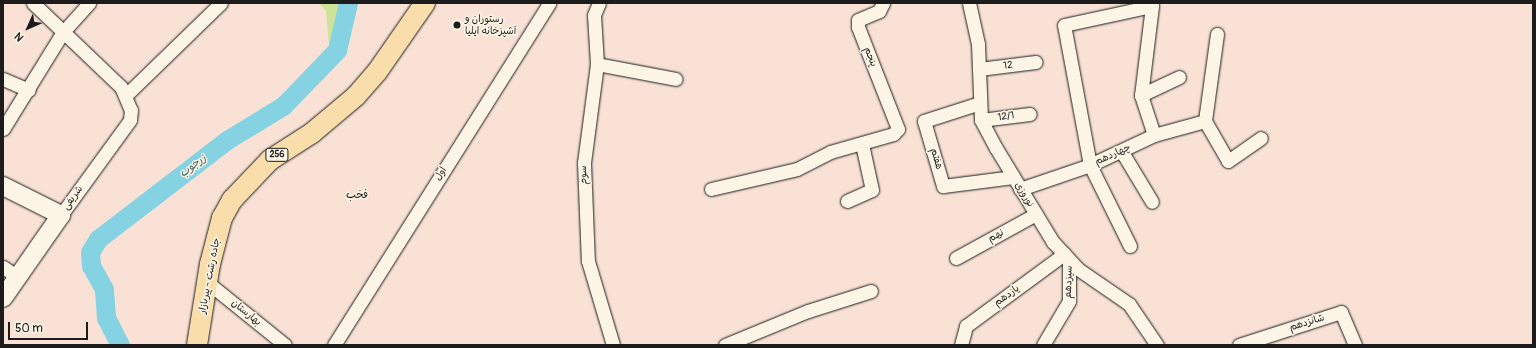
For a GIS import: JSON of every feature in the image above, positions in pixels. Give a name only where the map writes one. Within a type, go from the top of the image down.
[{"type":"main road","name":"جاده رشت - پیربازار","points":[[197,345],[207,282],[222,218],[242,186],[270,160],[312,133],[356,96],[377,72],[425,3]]},
{"type":"main road","points":[[3,186],[61,215]]},
{"type":"main road","name":"شریفی","points":[[3,298],[61,215]]},
{"type":"street","points":[[33,3],[126,94],[221,3]]},
{"type":"street","points":[[3,129],[29,90],[63,32],[89,3]]},
{"type":"street","name":"اول","points":[[334,345],[549,3]]},
{"type":"street","name":"سوم","points":[[600,3],[594,15],[596,64],[584,163],[588,262],[613,345]]},
{"type":"street","name":"پنجم","points":[[862,144],[893,134],[898,123],[858,27],[858,20],[878,11],[882,3]]},
{"type":"street","name":"نوروزی","points":[[968,3],[978,44],[981,120],[1020,189],[1067,257],[1129,304],[1157,345]]},
{"type":"street","points":[[1130,246],[1090,165],[1064,25],[1152,6],[1141,95],[1154,135]]},
{"type":"street","points":[[1217,34],[1206,121],[1228,161],[1261,138]]},
{"type":"street","name":"12","points":[[979,69],[1036,62]]},
{"type":"street","points":[[596,64],[676,79]]},
{"type":"street","points":[[1141,95],[1179,77]]},
{"type":"street","points":[[3,79],[29,90]]},
{"type":"street","name":"شریفی","points":[[61,215],[130,120],[131,110],[126,94]]},
{"type":"street","name":"هفتم","points":[[980,103],[924,121],[944,186],[1013,177]]},
{"type":"street","name":"12/1","points":[[981,120],[1030,114]]},
{"type":"street","name":"چهاردهم","points":[[1020,189],[1090,165],[1122,152],[1154,135],[1206,121]]},
{"type":"street","points":[[711,189],[792,171],[830,152],[862,144],[872,190],[847,201]]},
{"type":"street","points":[[1122,152],[1152,202]]},
{"type":"street","name":"نهم","points":[[956,258],[1036,214]]},
{"type":"street","name":"یازدهم","points":[[961,345],[966,326],[1067,257]]},
{"type":"street","name":"سیزدهم","points":[[1043,345],[1069,301],[1067,257]]},
{"type":"street","points":[[3,267],[18,277]]},
{"type":"street","name":"بهارستان","points":[[207,282],[285,345]]},
{"type":"street","points":[[725,345],[808,311],[871,291]]},
{"type":"street","name":"شانزدهم","points":[[1240,345],[1258,342],[1341,312],[1355,345]]},
{"type":"green space","points":[[319,3],[343,3],[329,44],[326,11]]},
{"type":"waterway","name":"زرجوب","points":[[120,345],[106,318],[104,289],[91,266],[90,252],[98,239],[227,140],[283,106],[337,50],[348,3]]},
{"type":"place","name":"رستوران و آشپزخانه ایلیا","points":[[457,25]]},
{"type":"district","name":"فخب","points":[[357,195]]}]
